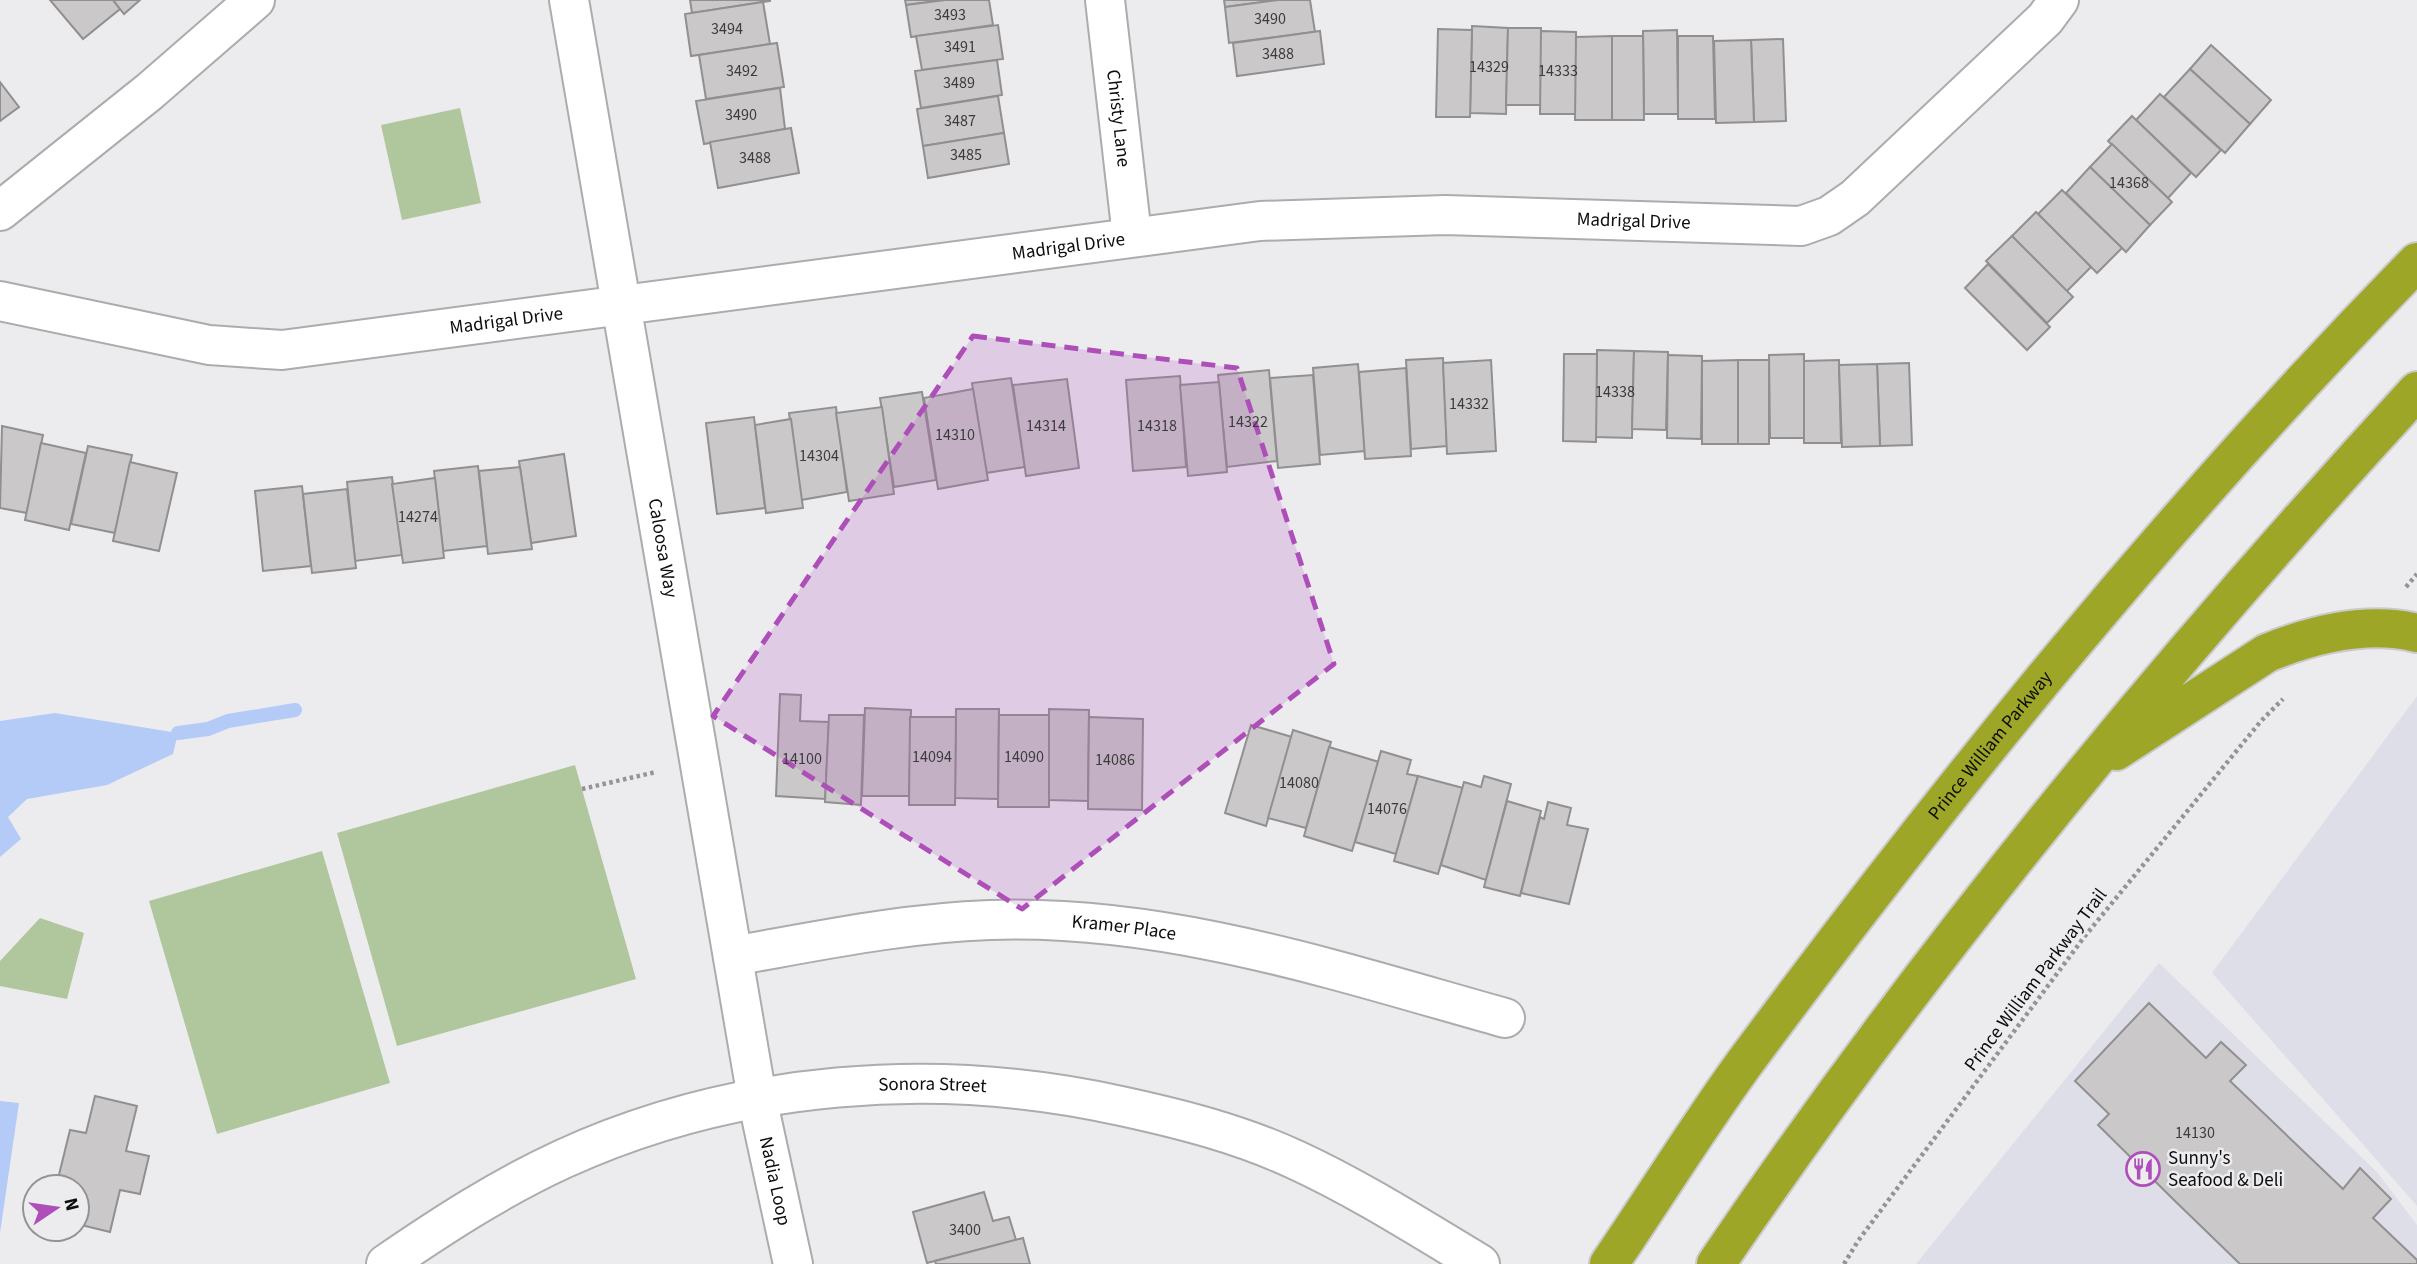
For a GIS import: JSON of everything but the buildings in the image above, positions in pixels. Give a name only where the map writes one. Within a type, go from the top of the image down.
[{"type":"highway","name":"Prince William Parkway","points":[[1609,1264],[1742,1067],[2005,724],[2140,564],[2417,262]]},
{"type":"highway","points":[[1716,1264],[1881,1029],[2082,773],[2322,493],[2417,391]]},
{"type":"highway","points":[[2082,773],[2267,653],[2319,636],[2358,630],[2382,629],[2417,633]]},
{"type":"street","points":[[0,211],[139,100],[255,0]]},
{"type":"street","name":"Caloosa Way","points":[[569,0],[757,1098]]},
{"type":"street","name":"Christy Lane","points":[[1105,0],[1132,236]]},
{"type":"street","name":"Madrigal Drive","points":[[0,301],[209,345],[282,350],[1260,221],[1445,215],[1801,226],[1829,216],[1856,198],[2045,19],[2059,0]]},
{"type":"street","name":"Kramer Place","points":[[733,956],[932,924],[993,920],[1069,922],[1155,930],[1236,946],[1505,1018]]},
{"type":"street","name":"Sonora Street","points":[[386,1264],[460,1213],[564,1159],[658,1123],[757,1098],[856,1085],[976,1084],[1075,1096],[1230,1133],[1295,1159],[1360,1193],[1480,1264]]},
{"type":"street","name":"Nadia Loop","points":[[757,1098],[793,1264]]},
{"type":"path","name":"Prince William Parkway Trail","points":[[1844,1264],[1858,1241],[2085,936],[2261,721]]},
{"type":"path","points":[[582,789],[700,762]]},
{"type":"highlighted area","points":[[973,336],[1237,368],[1334,664],[1022,909],[713,716]]},
{"type":"shaded area","points":[[2417,696],[2417,1206],[2212,973]]},
{"type":"shaded area","points":[[2159,963],[2377,1172],[2417,1225],[2417,1264],[1916,1264]]},
{"type":"green space","points":[[460,108],[481,203],[402,220],[381,125]]},
{"type":"green space","points":[[575,765],[636,979],[397,1046],[337,833]]},
{"type":"green space","points":[[322,851],[390,1083],[217,1134],[149,901]]},
{"type":"green space","points":[[40,918],[84,933],[67,999],[0,986],[0,961]]},
{"type":"water","points":[[55,713],[178,733],[173,754],[107,785],[27,799],[8,817],[21,839],[0,857],[0,721]]},
{"type":"water","points":[[0,1101],[19,1103],[0,1233]]},
{"type":"waterway","points":[[178,733],[208,729],[228,721],[295,710]]},
{"type":"place","name":"Sunny's Seafood & Deli","points":[[2143,1169]]}]
